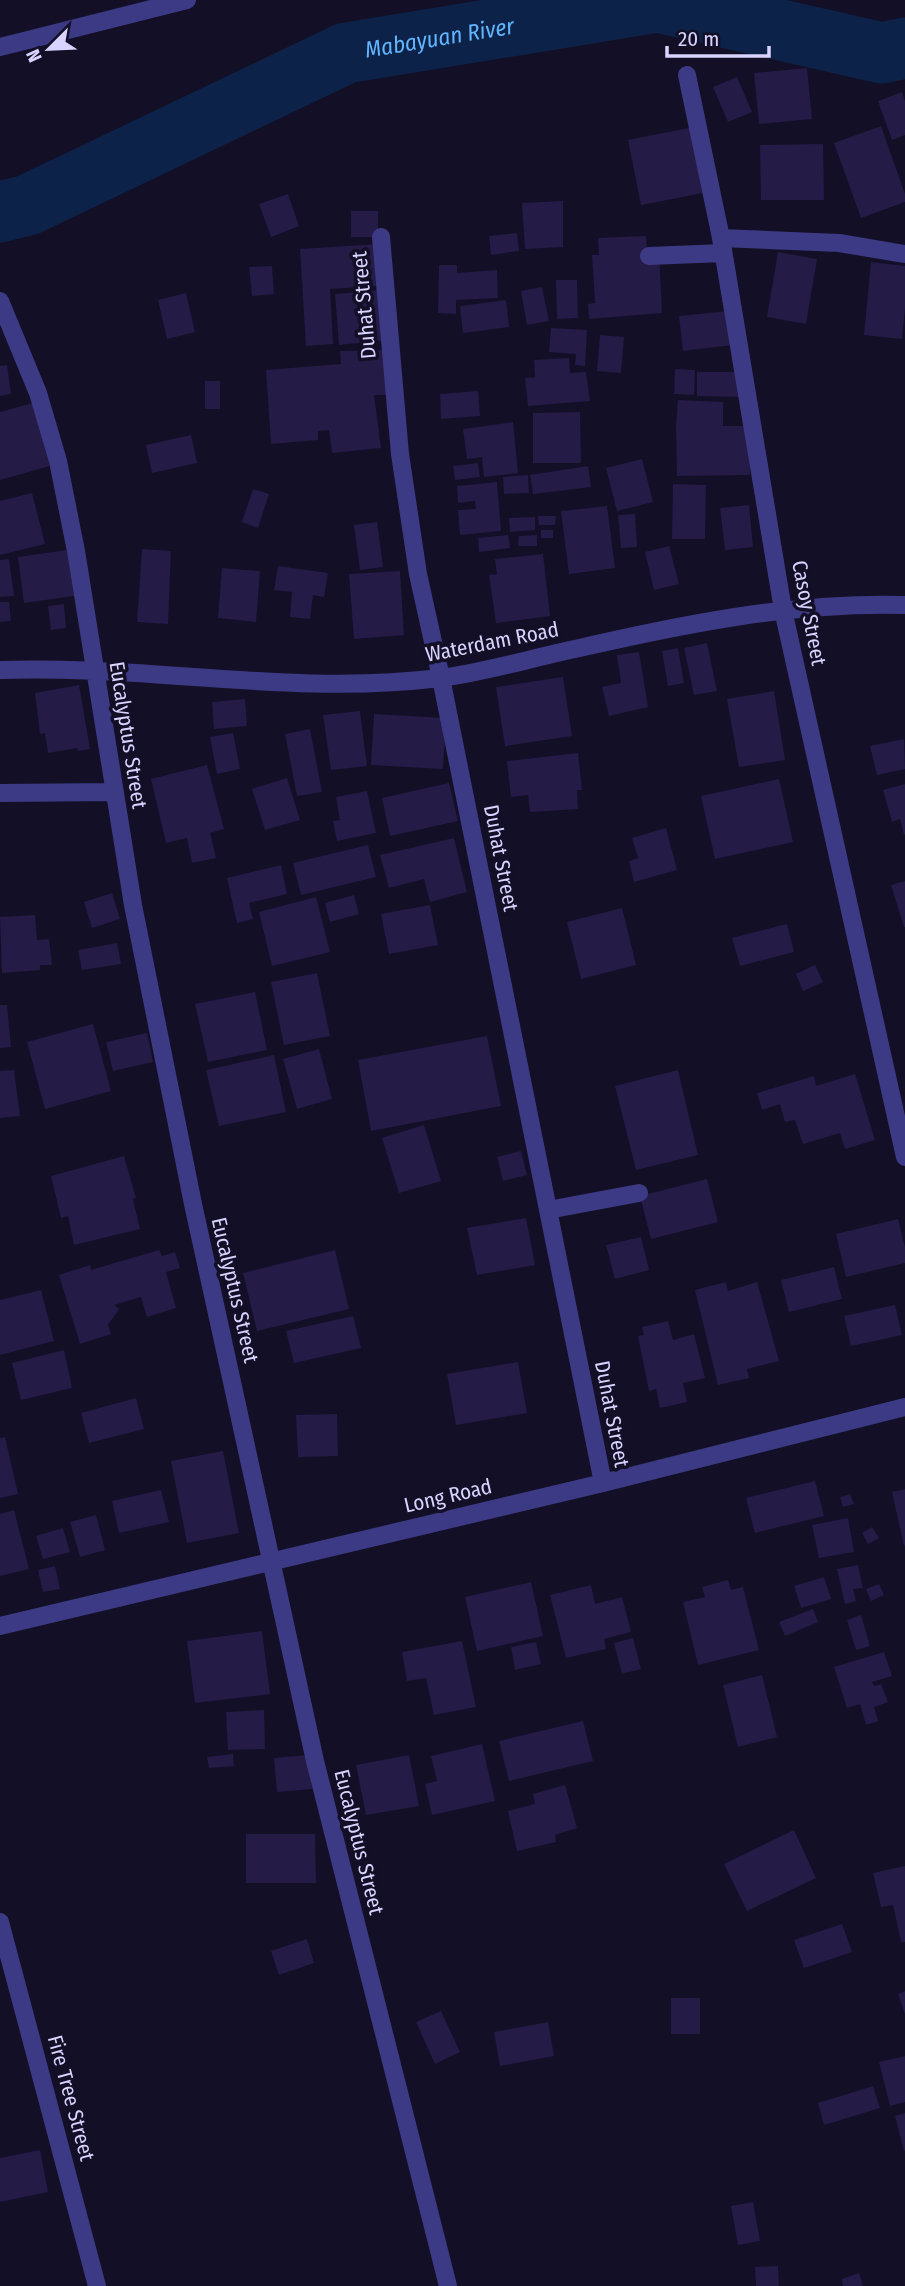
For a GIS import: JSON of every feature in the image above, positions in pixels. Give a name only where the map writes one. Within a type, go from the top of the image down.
[{"type":"street","points":[[0,47],[187,0]]},
{"type":"street","name":"Casoy Street","points":[[687,75],[722,246],[783,610],[905,1157]]},
{"type":"street","name":"Duhat Street","points":[[381,237],[400,454],[418,574],[603,1483]]},
{"type":"street","points":[[649,256],[722,246],[839,243],[905,254]]},
{"type":"street","name":"Eucalyptus Street","points":[[0,301],[38,393],[58,461],[76,551],[132,905],[193,1204],[315,1761],[448,2286]]},
{"type":"street","name":"Waterdam Road","points":[[0,670],[94,669],[250,682],[358,684],[441,678],[689,623],[783,610],[905,605]]},
{"type":"street","points":[[0,793],[114,792]]},
{"type":"street","points":[[548,1210],[639,1194]]},
{"type":"street","name":"Long Road","points":[[0,1626],[603,1483],[905,1406]]},
{"type":"street","name":"Fire Tree Street","points":[[0,1922],[97,2286]]},
{"type":"building","points":[[807,68],[812,119],[759,124],[754,73]]},
{"type":"building","points":[[737,77],[752,112],[728,122],[713,87]]},
{"type":"building","points":[[902,92],[905,101],[905,135],[892,140],[878,101]]},
{"type":"building","points":[[881,126],[905,194],[905,202],[861,218],[834,143]]},
{"type":"building","points":[[694,127],[708,192],[641,205],[628,140]]},
{"type":"building","points":[[823,144],[824,200],[761,200],[760,145]]},
{"type":"building","points":[[288,194],[299,226],[271,237],[259,204]]},
{"type":"building","points":[[563,201],[563,247],[525,249],[522,203]]},
{"type":"building","points":[[351,211],[378,211],[378,237],[351,237]]},
{"type":"building","points":[[517,233],[519,251],[491,255],[489,236]]},
{"type":"building","points":[[646,236],[647,252],[659,251],[662,313],[589,319],[588,304],[595,303],[592,255],[599,255],[598,238]]},
{"type":"building","points":[[378,244],[380,286],[330,289],[333,344],[306,346],[300,249]]},
{"type":"building","points":[[778,252],[817,259],[806,324],[767,317]]},
{"type":"building","points":[[871,262],[905,266],[902,339],[864,335]]},
{"type":"building","points":[[439,265],[457,265],[457,273],[497,270],[498,298],[456,300],[456,314],[438,313]]},
{"type":"building","points":[[272,266],[274,294],[252,296],[249,267]]},
{"type":"building","points":[[556,280],[577,280],[578,318],[557,319]]},
{"type":"building","points":[[542,287],[549,321],[527,325],[521,291]]},
{"type":"building","points":[[382,290],[387,340],[339,345],[335,294]]},
{"type":"building","points":[[186,293],[195,332],[167,339],[158,300]]},
{"type":"building","points":[[506,300],[509,327],[463,333],[460,306]]},
{"type":"building","points":[[728,311],[732,345],[683,351],[679,316]]},
{"type":"building","points":[[551,328],[587,330],[585,366],[575,365],[576,354],[549,352]]},
{"type":"building","points":[[600,335],[624,337],[621,373],[597,371]]},
{"type":"building","points":[[389,350],[390,395],[374,395],[381,448],[332,453],[329,430],[318,431],[318,440],[271,444],[266,370],[341,364],[340,351]]},
{"type":"building","points":[[569,358],[570,373],[586,372],[590,401],[528,406],[525,378],[535,377],[534,360]]},
{"type":"building","points":[[7,365],[11,394],[0,396],[0,366]]},
{"type":"building","points":[[675,369],[695,370],[694,395],[674,394]]},
{"type":"building","points":[[697,372],[740,372],[740,397],[697,396]]},
{"type":"building","points":[[205,381],[220,381],[220,409],[205,409]]},
{"type":"building","points":[[478,391],[480,416],[441,419],[440,394]]},
{"type":"building","points":[[678,400],[723,402],[723,426],[749,426],[750,475],[677,476]]},
{"type":"building","points":[[33,403],[50,466],[0,480],[0,412]]},
{"type":"building","points":[[580,412],[581,463],[533,463],[533,413]]},
{"type":"building","points":[[513,422],[518,473],[484,477],[482,457],[467,459],[463,429]]},
{"type":"building","points":[[191,435],[197,463],[152,473],[146,445]]},
{"type":"building","points":[[642,459],[653,502],[617,511],[606,468]]},
{"type":"building","points":[[478,463],[480,477],[455,480],[453,466]]},
{"type":"building","points":[[588,466],[591,487],[533,494],[530,475]]},
{"type":"building","points":[[528,475],[529,493],[504,494],[503,477]]},
{"type":"building","points":[[497,482],[501,531],[460,535],[458,510],[476,509],[475,501],[458,503],[457,486]]},
{"type":"building","points":[[673,484],[706,485],[705,539],[672,539]]},
{"type":"building","points":[[253,489],[269,494],[258,528],[242,522]]},
{"type":"building","points":[[32,493],[45,544],[0,555],[0,501]]},
{"type":"building","points":[[749,505],[753,547],[725,550],[720,508]]},
{"type":"building","points":[[607,506],[615,568],[569,574],[561,511]]},
{"type":"building","points":[[635,514],[637,547],[621,548],[618,515]]},
{"type":"building","points":[[538,516],[556,516],[555,525],[539,525]]},
{"type":"building","points":[[535,517],[535,530],[510,532],[509,518]]},
{"type":"building","points":[[377,522],[383,567],[360,570],[354,525]]},
{"type":"building","points":[[541,530],[553,530],[553,538],[541,538]]},
{"type":"building","points":[[508,535],[510,548],[479,552],[478,538]]},
{"type":"building","points":[[537,535],[537,546],[518,546],[519,536]]},
{"type":"building","points":[[669,546],[679,584],[654,590],[645,552]]},
{"type":"building","points":[[142,549],[171,551],[168,624],[137,622]]},
{"type":"building","points":[[67,550],[74,596],[24,603],[18,557]]},
{"type":"building","points":[[543,554],[550,616],[496,623],[489,575],[497,574],[495,559]]},
{"type":"building","points":[[9,559],[14,596],[0,597],[0,560]]},
{"type":"building","points":[[278,566],[328,573],[324,597],[313,595],[310,619],[290,617],[292,592],[274,590]]},
{"type":"building","points":[[222,568],[260,571],[256,622],[218,618]]},
{"type":"building","points":[[400,571],[404,635],[354,639],[349,574]]},
{"type":"building","points":[[0,602],[9,602],[11,621],[0,622]]},
{"type":"building","points":[[64,604],[66,628],[51,630],[48,606]]},
{"type":"building","points":[[707,643],[717,691],[694,695],[684,648]]},
{"type":"building","points":[[678,648],[684,683],[668,686],[662,651]]},
{"type":"building","points":[[639,652],[648,707],[609,716],[602,687],[621,683],[617,655]]},
{"type":"building","points":[[563,677],[572,736],[505,746],[496,687]]},
{"type":"building","points":[[79,685],[90,749],[78,751],[77,748],[48,753],[45,733],[40,734],[35,693]]},
{"type":"building","points":[[774,691],[785,760],[739,767],[727,699]]},
{"type":"building","points":[[245,699],[247,726],[214,729],[212,702]]},
{"type":"building","points":[[360,711],[367,766],[331,770],[323,715]]},
{"type":"building","points":[[374,714],[446,718],[443,769],[371,765]]},
{"type":"building","points":[[310,729],[322,792],[297,796],[285,734]]},
{"type":"building","points":[[233,733],[240,769],[217,774],[210,737]]},
{"type":"building","points":[[904,739],[905,769],[877,775],[870,746]]},
{"type":"building","points":[[578,753],[582,790],[577,790],[578,809],[530,812],[528,795],[511,797],[507,761]]},
{"type":"building","points":[[207,765],[224,829],[210,833],[216,858],[192,863],[187,838],[166,843],[151,779]]},
{"type":"building","points":[[287,778],[300,820],[265,830],[252,789]]},
{"type":"building","points":[[779,779],[793,842],[715,859],[701,796]]},
{"type":"building","points":[[449,783],[458,821],[390,836],[382,798]]},
{"type":"building","points":[[905,784],[904,835],[900,819],[892,822],[883,790]]},
{"type":"building","points":[[367,791],[376,833],[337,841],[333,821],[340,820],[336,797]]},
{"type":"building","points":[[666,828],[677,870],[634,882],[629,861],[638,858],[632,838]]},
{"type":"building","points":[[454,838],[467,892],[430,902],[424,879],[389,888],[380,855]]},
{"type":"building","points":[[368,845],[376,877],[301,895],[293,863]]},
{"type":"building","points":[[281,865],[287,894],[249,903],[253,919],[237,923],[227,878]]},
{"type":"building","points":[[905,881],[905,927],[904,927],[891,885]]},
{"type":"building","points":[[112,893],[120,919],[92,928],[84,902]]},
{"type":"building","points":[[354,895],[359,914],[330,922],[325,903]]},
{"type":"building","points":[[316,897],[330,952],[272,966],[259,912]]},
{"type":"building","points":[[430,905],[438,945],[389,954],[381,914]]},
{"type":"building","points":[[622,908],[636,965],[581,979],[567,922]]},
{"type":"building","points":[[35,915],[37,940],[49,939],[52,965],[40,965],[40,970],[2,973],[0,917]]},
{"type":"building","points":[[787,924],[794,952],[740,966],[732,938]]},
{"type":"building","points":[[117,943],[121,964],[82,970],[78,950]]},
{"type":"building","points":[[815,965],[823,982],[803,991],[796,974]]},
{"type":"building","points":[[317,973],[330,1036],[284,1045],[271,982]]},
{"type":"building","points":[[255,992],[267,1050],[208,1062],[195,1004]]},
{"type":"building","points":[[0,1005],[7,1005],[11,1047],[0,1048]]},
{"type":"building","points":[[93,1024],[111,1091],[45,1109],[27,1042]]},
{"type":"building","points":[[147,1033],[153,1062],[113,1071],[106,1042]]},
{"type":"building","points":[[487,1036],[501,1106],[371,1131],[358,1060]]},
{"type":"building","points":[[319,1049],[332,1099],[297,1109],[283,1059]]},
{"type":"building","points":[[274,1055],[286,1112],[219,1126],[206,1070]]},
{"type":"building","points":[[14,1070],[20,1116],[0,1118],[0,1071]]},
{"type":"building","points":[[678,1070],[698,1155],[636,1170],[615,1086]]},
{"type":"building","points":[[855,1074],[875,1140],[845,1149],[840,1133],[803,1144],[795,1120],[785,1122],[780,1104],[762,1110],[757,1093],[814,1076],[816,1086]]},
{"type":"building","points":[[424,1125],[441,1181],[399,1193],[382,1138]]},
{"type":"building","points":[[521,1151],[527,1175],[503,1181],[497,1157]]},
{"type":"building","points":[[124,1156],[136,1198],[133,1199],[140,1229],[74,1245],[68,1216],[61,1218],[51,1176]]},
{"type":"building","points":[[707,1179],[718,1222],[651,1239],[640,1196]]},
{"type":"building","points":[[526,1218],[535,1265],[477,1275],[467,1228]]},
{"type":"building","points":[[898,1219],[905,1247],[905,1263],[846,1277],[836,1234]]},
{"type":"building","points":[[641,1237],[649,1270],[615,1279],[606,1245]]},
{"type":"building","points":[[159,1250],[162,1256],[175,1252],[180,1268],[166,1272],[176,1308],[147,1317],[141,1297],[114,1305],[119,1309],[108,1325],[111,1334],[80,1344],[59,1275],[90,1265],[91,1270]]},
{"type":"building","points":[[335,1250],[349,1309],[257,1331],[243,1273]]},
{"type":"building","points":[[834,1267],[842,1299],[789,1312],[781,1280]]},
{"type":"building","points":[[726,1282],[728,1291],[757,1282],[779,1361],[747,1369],[749,1378],[718,1385],[695,1290]]},
{"type":"building","points":[[41,1290],[54,1341],[0,1355],[0,1300]]},
{"type":"building","points":[[895,1305],[902,1335],[851,1346],[844,1316]]},
{"type":"building","points":[[353,1316],[361,1348],[294,1363],[286,1331]]},
{"type":"building","points":[[668,1321],[673,1340],[694,1334],[705,1378],[683,1383],[687,1402],[660,1408],[656,1389],[649,1391],[638,1336],[644,1335],[642,1327]]},
{"type":"building","points":[[64,1350],[72,1388],[21,1400],[12,1363]]},
{"type":"building","points":[[518,1362],[527,1413],[456,1425],[447,1374]]},
{"type":"building","points":[[136,1398],[144,1429],[89,1443],[81,1413]]},
{"type":"building","points":[[337,1414],[338,1456],[298,1457],[296,1415]]},
{"type":"building","points":[[5,1437],[18,1494],[0,1498],[0,1438]]},
{"type":"building","points":[[223,1451],[239,1533],[187,1543],[171,1461]]},
{"type":"building","points":[[815,1481],[824,1516],[755,1533],[746,1498]]},
{"type":"building","points":[[905,1489],[905,1545],[904,1546],[892,1492]]},
{"type":"building","points":[[161,1490],[169,1522],[119,1533],[112,1501]]},
{"type":"building","points":[[850,1494],[854,1504],[843,1507],[840,1497]]},
{"type":"building","points":[[14,1510],[29,1569],[0,1576],[0,1514]]},
{"type":"building","points":[[96,1515],[105,1550],[80,1557],[70,1522]]},
{"type":"building","points":[[848,1518],[854,1552],[819,1558],[812,1525]]},
{"type":"building","points":[[872,1527],[879,1538],[868,1544],[862,1533]]},
{"type":"building","points":[[63,1528],[70,1552],[43,1559],[36,1536]]},
{"type":"building","points":[[858,1565],[863,1588],[853,1589],[856,1601],[845,1604],[837,1569]]},
{"type":"building","points":[[55,1566],[60,1589],[43,1592],[38,1570]]},
{"type":"building","points":[[824,1577],[831,1599],[801,1608],[794,1586]]},
{"type":"building","points":[[728,1580],[731,1590],[743,1587],[759,1650],[698,1665],[683,1602],[705,1597],[702,1587]]},
{"type":"building","points":[[531,1582],[543,1636],[477,1651],[465,1597]]},
{"type":"building","points":[[879,1584],[884,1595],[871,1601],[866,1589]]},
{"type":"building","points":[[591,1585],[595,1604],[622,1597],[631,1632],[604,1639],[606,1649],[566,1658],[550,1595]]},
{"type":"building","points":[[813,1609],[818,1622],[785,1636],[779,1622]]},
{"type":"building","points":[[861,1615],[870,1646],[856,1650],[847,1620]]},
{"type":"building","points":[[262,1631],[270,1694],[195,1703],[187,1641]]},
{"type":"building","points":[[633,1638],[641,1669],[622,1674],[614,1643]]},
{"type":"building","points":[[462,1641],[476,1707],[434,1715],[426,1678],[407,1681],[402,1652]]},
{"type":"building","points":[[536,1642],[541,1664],[515,1670],[511,1647]]},
{"type":"building","points":[[884,1652],[892,1676],[872,1682],[874,1686],[881,1684],[888,1702],[874,1707],[878,1721],[866,1725],[860,1704],[847,1708],[834,1667]]},
{"type":"building","points":[[762,1675],[777,1737],[738,1747],[723,1685]]},
{"type":"building","points":[[264,1710],[265,1749],[228,1750],[226,1712]]},
{"type":"building","points":[[583,1721],[593,1761],[509,1781],[499,1741]]},
{"type":"building","points":[[482,1744],[495,1801],[432,1815],[425,1784],[437,1781],[431,1756]]},
{"type":"building","points":[[233,1754],[234,1766],[209,1768],[207,1757]]},
{"type":"building","points":[[309,1755],[312,1789],[277,1792],[274,1758]]},
{"type":"building","points":[[409,1755],[419,1806],[366,1815],[356,1765]]},
{"type":"building","points":[[565,1785],[577,1828],[555,1835],[556,1842],[517,1851],[508,1811],[535,1804],[533,1794]]},
{"type":"building","points":[[794,1830],[816,1878],[747,1911],[724,1864]]},
{"type":"building","points":[[246,1834],[315,1834],[316,1883],[246,1883]]},
{"type":"building","points":[[905,1866],[905,1942],[901,1942],[893,1905],[881,1907],[873,1873]]},
{"type":"building","points":[[842,1924],[852,1952],[804,1968],[794,1940]]},
{"type":"building","points":[[307,1939],[314,1963],[279,1975],[271,1951]]},
{"type":"building","points":[[905,1991],[905,2014],[898,1994]]},
{"type":"building","points":[[671,1998],[700,1998],[700,2034],[671,2034]]},
{"type":"building","points":[[441,2011],[460,2052],[435,2064],[416,2022]]},
{"type":"building","points":[[548,2022],[554,2056],[500,2066],[494,2032]]},
{"type":"building","points":[[905,2056],[905,2102],[890,2106],[879,2062]]},
{"type":"building","points":[[873,2086],[880,2108],[824,2125],[818,2103]]},
{"type":"building","points":[[905,2113],[905,2150],[904,2151],[895,2116]]},
{"type":"building","points":[[40,2150],[48,2192],[0,2202],[0,2158]]},
{"type":"building","points":[[753,2202],[760,2241],[738,2245],[731,2206]]},
{"type":"building","points":[[778,2266],[779,2286],[756,2286],[755,2267]]},
{"type":"building","points":[[859,2273],[863,2286],[843,2286],[842,2279]]},
{"type":"waterway","name":"Mabayuan River","points":[[0,212],[28,205],[346,53],[658,2],[882,53],[905,48]]}]
